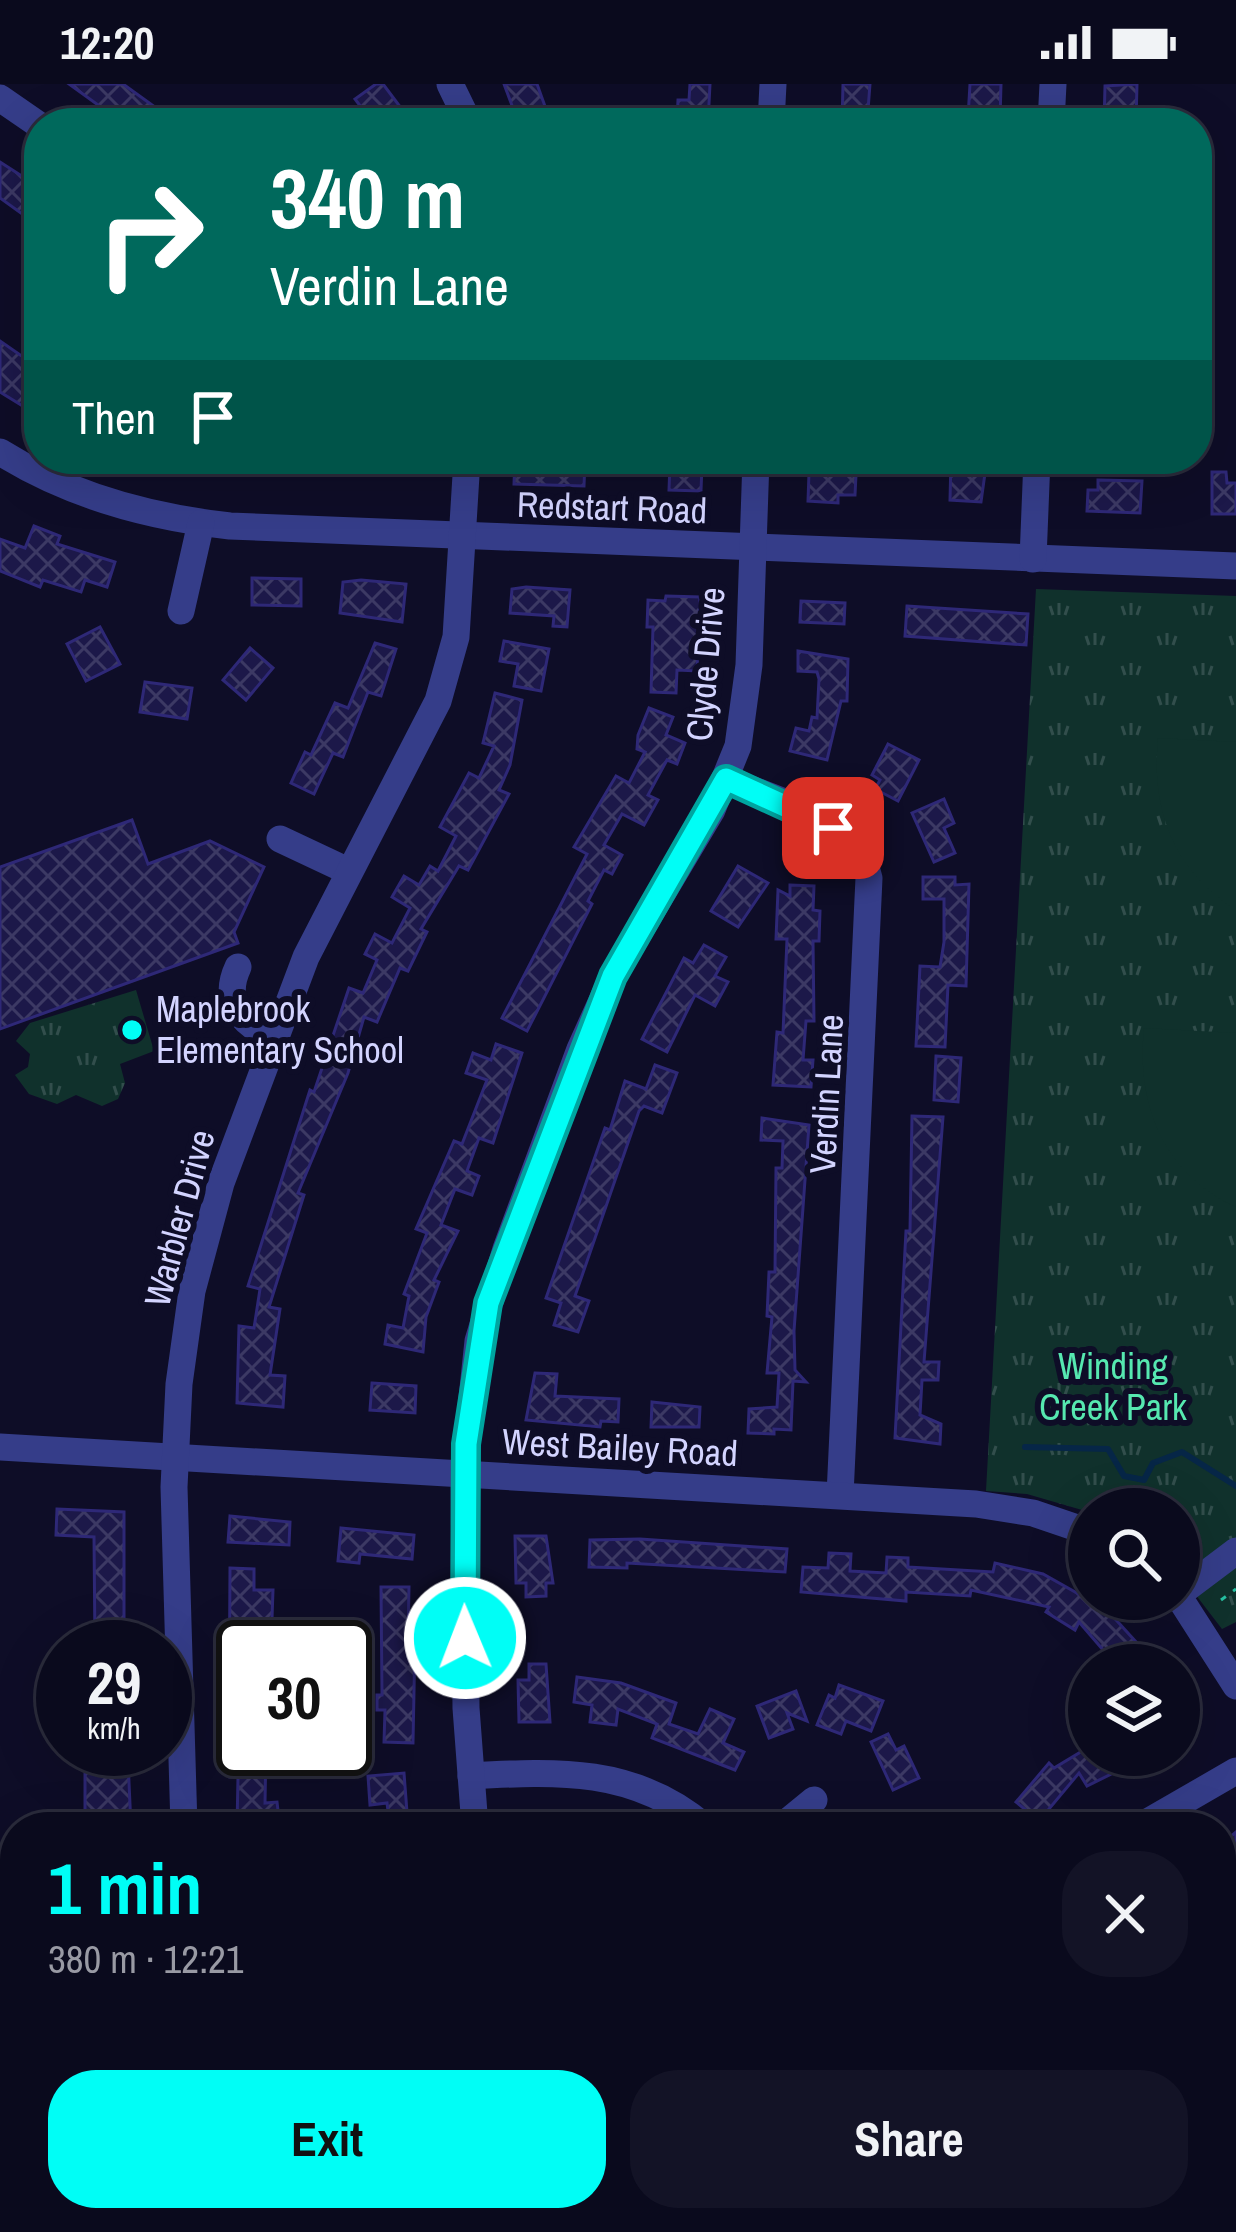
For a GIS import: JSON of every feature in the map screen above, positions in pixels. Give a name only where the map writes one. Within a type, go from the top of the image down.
[{"type":"street","name":"Redstart Road","points":[[44,474],[86,495],[201,523],[1236,566]]},
{"type":"street","name":"Warbler Drive","points":[[183,1812],[177,1744],[176,1458],[180,1368],[200,1257],[273,1038],[348,871],[410,766],[438,701],[456,637],[466,474]]},
{"type":"street","name":"Clyde Drive","points":[[474,1812],[464,1474],[471,1386],[488,1303],[572,1072],[613,976],[726,779],[738,746],[747,684],[755,474]]},
{"type":"street","points":[[1033,560],[1036,474]]},
{"type":"street","points":[[181,611],[201,523]]},
{"type":"street","name":"Verdin Lane","points":[[726,779],[833,828],[861,853],[869,878],[840,1495]]},
{"type":"street","points":[[287,850],[348,871]]},
{"type":"street","points":[[238,967],[229,991],[232,1002],[253,1029],[273,1038]]},
{"type":"street","name":"West Bailey Road","points":[[0,1447],[994,1506],[1068,1526]]},
{"type":"street","points":[[1200,1579],[1236,1551]]},
{"type":"street","points":[[1195,1620],[1236,1686]]},
{"type":"street","points":[[471,1776],[590,1772],[652,1792],[682,1812]]},
{"type":"street","points":[[1165,1812],[1236,1772]]},
{"type":"street","points":[[800,1812],[814,1800]]},
{"type":"path","points":[[1221,1600],[1236,1589]]},
{"type":"green space","name":"Winding Creek Park","points":[[1036,589],[1236,596],[1236,1622],[1222,1629],[1200,1600],[1200,1488],[1068,1488],[1068,1506],[1027,1494],[986,1491]]},
{"type":"green space","points":[[1158,738],[1236,742],[1236,910],[1196,876],[1171,836],[1158,790]]},
{"type":"green space","points":[[136,990],[154,1051],[120,1064],[125,1083],[118,1099],[102,1106],[76,1095],[57,1104],[29,1094],[15,1075],[28,1067],[30,1054],[16,1041],[30,1023]]},
{"type":"green space","points":[[1144,1028],[1236,1033],[1236,1207],[1190,1176],[1160,1134],[1145,1083]]},
{"type":"building","points":[[69,84],[123,84],[156,108],[102,108]]},
{"type":"building","points":[[383,84],[401,108],[362,108],[355,99]]},
{"type":"building","points":[[504,84],[537,84],[546,108],[513,108]]},
{"type":"building","points":[[690,84],[710,84],[709,108],[678,108],[678,100],[689,100]]},
{"type":"building","points":[[843,84],[870,84],[868,108],[842,108]]},
{"type":"building","points":[[970,84],[1001,84],[1000,108],[969,108]]},
{"type":"building","points":[[1137,84],[1136,108],[1104,108],[1105,86]]},
{"type":"building","points":[[0,162],[24,177],[24,215],[0,198]]},
{"type":"building","points":[[0,341],[24,358],[24,407],[0,392]]},
{"type":"building","points":[[1212,472],[1226,472],[1227,483],[1236,483],[1236,514],[1212,514]]},
{"type":"building","points":[[514,474],[584,474],[584,486],[514,484]]},
{"type":"building","points":[[670,474],[702,474],[701,491],[669,490]]},
{"type":"building","points":[[809,474],[856,475],[855,495],[838,495],[838,503],[808,501]]},
{"type":"building","points":[[951,474],[985,474],[981,502],[950,500]]},
{"type":"building","points":[[1098,480],[1142,481],[1140,513],[1087,511],[1088,490],[1098,490]]},
{"type":"building","points":[[34,526],[60,536],[57,544],[115,562],[107,587],[85,580],[81,592],[43,580],[40,587],[0,571],[0,539],[25,548]]},
{"type":"building","points":[[252,578],[301,579],[301,606],[252,605]]},
{"type":"building","points":[[343,582],[406,584],[402,622],[340,613]]},
{"type":"building","points":[[512,589],[570,590],[567,627],[553,626],[554,616],[510,613]]},
{"type":"building","points":[[666,596],[700,597],[697,671],[677,670],[676,693],[651,692],[653,627],[647,627],[648,600],[665,601]]},
{"type":"building","points":[[801,601],[845,603],[844,624],[800,622]]},
{"type":"building","points":[[907,606],[1028,614],[1026,645],[905,636]]},
{"type":"building","points":[[100,627],[120,664],[86,681],[67,644]]},
{"type":"building","points":[[504,641],[549,649],[541,691],[514,686],[518,664],[500,661]]},
{"type":"building","points":[[375,643],[396,649],[381,696],[368,692],[343,757],[333,753],[314,794],[291,783],[305,752],[311,755],[335,703],[348,708]]},
{"type":"building","points":[[250,648],[273,668],[246,700],[223,680]]},
{"type":"building","points":[[798,651],[848,659],[847,701],[841,701],[827,760],[790,751],[796,728],[809,731],[812,717],[817,718],[819,679],[817,672],[798,671]]},
{"type":"building","points":[[145,682],[192,688],[187,719],[140,712]]},
{"type":"building","points":[[495,693],[522,700],[510,765],[499,790],[509,794],[468,870],[459,866],[421,929],[427,932],[408,971],[400,968],[377,1022],[364,1017],[348,1073],[298,1193],[304,1195],[269,1307],[280,1309],[270,1375],[285,1376],[283,1407],[237,1403],[239,1326],[254,1328],[260,1289],[248,1286],[310,1090],[314,1092],[349,988],[363,993],[377,960],[365,954],[375,934],[392,943],[410,908],[392,897],[404,876],[419,885],[430,866],[438,871],[456,836],[440,827],[469,773],[479,778],[494,746],[483,743]]},
{"type":"building","points":[[649,708],[673,717],[666,735],[685,743],[677,764],[667,760],[648,795],[658,800],[644,825],[622,814],[604,845],[622,855],[612,874],[604,870],[588,901],[592,904],[527,1031],[502,1018],[587,854],[574,847],[616,776],[629,783],[645,752],[637,749],[638,735]]},
{"type":"building","points":[[888,744],[919,760],[898,801],[875,789],[880,780],[872,775]]},
{"type":"building","points":[[944,799],[954,823],[944,828],[955,853],[934,862],[912,813]]},
{"type":"building","points":[[132,820],[148,864],[210,841],[264,867],[234,932],[238,943],[0,1029],[0,867]]},
{"type":"building","points":[[738,866],[768,883],[738,927],[711,911]]},
{"type":"building","points":[[923,877],[955,877],[955,885],[969,884],[966,986],[948,985],[945,1047],[916,1046],[920,966],[940,967],[944,942],[944,899],[923,899]]},
{"type":"building","points":[[790,885],[814,886],[813,910],[820,911],[819,941],[813,941],[814,1021],[806,1021],[803,1060],[813,1060],[811,1087],[773,1085],[777,1032],[783,1033],[787,939],[776,939],[778,890],[790,896]]},
{"type":"building","points":[[704,945],[726,957],[715,976],[728,982],[715,1006],[695,995],[667,1052],[642,1039],[684,958],[693,963]]},
{"type":"building","points":[[496,1044],[522,1053],[493,1143],[479,1138],[467,1171],[479,1176],[472,1195],[455,1189],[441,1225],[458,1231],[434,1280],[439,1282],[426,1317],[423,1352],[385,1344],[388,1325],[403,1328],[409,1296],[404,1294],[427,1233],[416,1229],[454,1141],[462,1144],[487,1080],[466,1073],[473,1053],[491,1060]]},
{"type":"building","points":[[936,1056],[961,1058],[958,1102],[934,1100]]},
{"type":"building","points":[[655,1065],[677,1073],[662,1113],[644,1106],[639,1111],[575,1296],[589,1301],[578,1332],[554,1325],[561,1303],[546,1298],[605,1128],[610,1130],[625,1081],[646,1089]]},
{"type":"building","points":[[912,1116],[943,1117],[924,1362],[939,1362],[938,1380],[922,1380],[920,1415],[941,1424],[940,1444],[895,1438],[906,1231],[910,1231]]},
{"type":"building","points":[[762,1118],[809,1125],[794,1331],[795,1370],[806,1382],[793,1381],[791,1430],[774,1429],[774,1434],[748,1433],[749,1409],[777,1407],[779,1373],[767,1373],[772,1317],[767,1316],[769,1272],[775,1272],[776,1168],[782,1168],[783,1141],[761,1140]]},
{"type":"building","points":[[535,1373],[557,1374],[555,1396],[619,1399],[618,1422],[601,1421],[600,1427],[526,1420]]},
{"type":"building","points":[[372,1383],[416,1386],[415,1413],[370,1410]]},
{"type":"building","points":[[652,1402],[700,1407],[699,1427],[651,1427]]},
{"type":"building","points":[[57,1509],[124,1512],[124,1620],[95,1620],[94,1537],[56,1535]]},
{"type":"building","points":[[230,1516],[290,1522],[289,1545],[228,1542]]},
{"type":"building","points":[[341,1528],[414,1535],[412,1559],[360,1554],[359,1563],[338,1561]]},
{"type":"building","points":[[515,1536],[546,1536],[553,1583],[546,1583],[546,1596],[526,1597],[526,1583],[516,1583]]},
{"type":"building","points":[[590,1540],[787,1549],[785,1572],[627,1563],[627,1568],[589,1567]]},
{"type":"building","points":[[829,1553],[851,1554],[850,1571],[886,1573],[887,1557],[908,1558],[908,1567],[993,1572],[995,1563],[1043,1574],[1068,1588],[1068,1620],[1116,1620],[1138,1644],[1098,1644],[1079,1622],[1075,1630],[1046,1612],[1049,1607],[971,1590],[970,1596],[906,1592],[906,1601],[801,1592],[803,1567],[828,1568]]},
{"type":"building","points":[[230,1568],[254,1569],[254,1590],[273,1590],[272,1620],[230,1620]]},
{"type":"building","points":[[381,1587],[409,1587],[408,1639],[415,1639],[413,1743],[384,1742],[385,1710],[377,1710],[377,1695],[382,1695]]},
{"type":"building","points":[[529,1664],[546,1664],[550,1722],[519,1722],[518,1680],[529,1680]]},
{"type":"building","points":[[577,1677],[621,1683],[676,1703],[669,1724],[698,1734],[710,1709],[734,1719],[723,1743],[744,1752],[735,1770],[652,1738],[657,1724],[618,1709],[616,1725],[590,1722],[592,1705],[574,1702]]},
{"type":"building","points":[[839,1685],[883,1701],[871,1731],[846,1721],[841,1734],[817,1725],[829,1695],[835,1698]]},
{"type":"building","points":[[796,1691],[807,1721],[787,1713],[793,1729],[769,1738],[757,1706]]},
{"type":"building","points":[[888,1734],[896,1750],[904,1746],[919,1778],[893,1790],[871,1742]]},
{"type":"building","points":[[1068,1760],[1068,1776],[1076,1776],[1046,1812],[1028,1812],[1016,1802],[1049,1763],[1054,1768]]},
{"type":"building","points":[[404,1773],[407,1812],[388,1812],[387,1803],[370,1805],[368,1776]]},
{"type":"building","points":[[85,1776],[129,1776],[130,1812],[85,1812]]},
{"type":"building","points":[[230,1776],[266,1776],[265,1803],[277,1802],[278,1812],[237,1812],[238,1777]]},
{"type":"building","points":[[1081,1776],[1107,1776],[1087,1786]]},
{"type":"waterway","points":[[1025,1447],[1108,1449],[1124,1476],[1144,1480],[1153,1463],[1182,1452],[1236,1486]]},
{"type":"place","name":"Maplebrook Elementary School","points":[[132,1030]]},
{"type":"route","points":[[465,1638],[464,1474],[478,1341],[506,1249],[580,1049],[613,976],[726,779],[833,828]]}]
